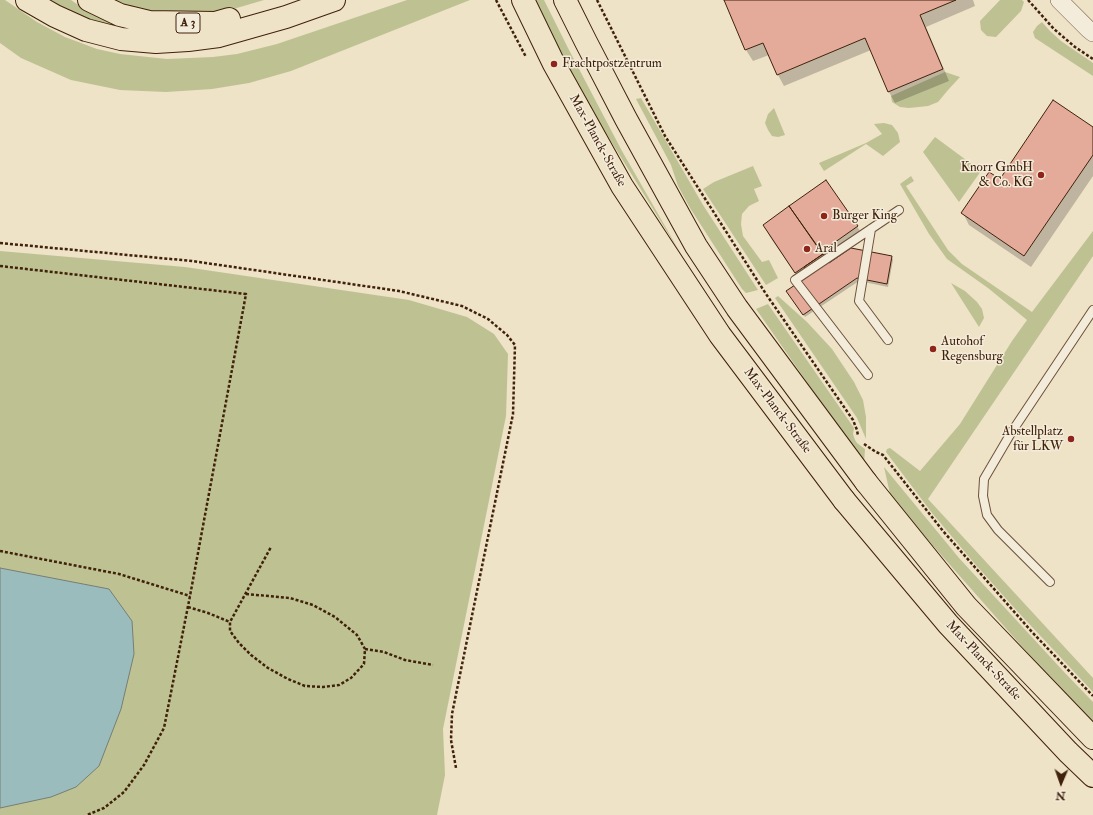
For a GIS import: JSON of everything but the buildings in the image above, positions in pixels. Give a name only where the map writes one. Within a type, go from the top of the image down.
[{"type":"main road","points":[[27,0],[54,16],[86,30],[121,39],[156,42],[219,36],[286,17],[334,0]]},
{"type":"main road","name":"A 3","points":[[89,0],[120,15],[149,22],[215,23],[289,0]]},
{"type":"main road","name":"Max-Planck-Straße","points":[[524,0],[554,64],[622,186],[720,335],[844,500],[948,624],[1068,752],[1093,776]]},
{"type":"main road","name":"Max-Planck-Straße","points":[[565,0],[626,119],[696,246],[737,308],[866,482],[966,606],[1093,738]]},
{"type":"street","points":[[1058,0],[1093,33]]},
{"type":"lane","points":[[868,375],[795,280],[899,210]]},
{"type":"lane","points":[[871,229],[860,301],[888,340]]},
{"type":"lane","points":[[1050,582],[998,530],[987,515],[983,496],[984,479],[1010,433],[1093,310]]},
{"type":"path","points":[[496,0],[528,60]]},
{"type":"path","points":[[597,0],[665,136],[766,294],[854,420],[859,441],[883,455],[943,531],[1032,632],[1093,696]]},
{"type":"path","points":[[1028,0],[1037,12],[1054,29],[1075,47],[1093,59]]},
{"type":"path","points":[[625,72],[630,68]]},
{"type":"path","points":[[0,243],[192,260],[399,291],[462,306],[488,319],[507,335],[515,345],[513,414],[452,714],[451,740],[456,768]]},
{"type":"path","points":[[0,266],[246,294],[164,728],[144,765],[124,792],[104,808],[87,815]]},
{"type":"path","points":[[246,594],[290,598],[313,605],[335,617],[357,635],[365,649],[364,664],[352,678],[339,685],[323,687],[305,686],[268,668],[251,655],[239,643],[230,631],[230,622],[271,548]]},
{"type":"path","points":[[0,550],[119,574],[190,596]]},
{"type":"path","points":[[188,607],[230,622]]},
{"type":"path","points":[[365,649],[384,652],[405,660],[433,665]]},
{"type":"green space","points":[[0,0],[5,0],[37,22],[65,37],[97,49],[120,54],[167,59],[213,57],[237,54],[277,44],[407,0],[470,0],[291,71],[249,83],[212,89],[166,92],[120,90],[71,80],[21,58],[0,43]]},
{"type":"green space","points":[[42,0],[71,0],[90,13],[119,26],[119,32]]},
{"type":"green space","points":[[106,0],[264,0],[210,15],[163,16]]},
{"type":"green space","points":[[534,0],[544,0],[622,151],[681,254],[599,122],[555,46]]},
{"type":"green space","points":[[1000,0],[1022,0],[1024,2],[1021,11],[996,37],[987,36],[981,30],[980,21]]},
{"type":"green space","points":[[1042,22],[1061,41],[1093,63],[1093,76],[1035,38],[1033,32]]},
{"type":"green space","points":[[945,72],[960,77],[938,102],[928,106],[909,108],[900,107],[892,102],[891,96]]},
{"type":"green space","points":[[641,98],[703,205],[758,290],[746,293],[742,289],[690,208],[678,186],[671,165],[636,99]]},
{"type":"green space","points":[[774,108],[785,135],[778,137],[772,136],[765,123],[768,114]]},
{"type":"green space","points":[[884,123],[892,125],[898,133],[900,142],[883,156],[866,144],[824,171],[819,163],[866,143],[882,134],[874,124]]},
{"type":"green space","points":[[935,137],[981,171],[959,202],[923,152]]},
{"type":"green space","points":[[753,166],[762,186],[754,189],[759,201],[749,206],[742,214],[741,224],[743,236],[762,262],[769,260],[778,278],[766,285],[703,189],[714,182]]},
{"type":"green space","points":[[911,176],[914,181],[906,186],[948,250],[962,264],[1032,312],[1093,231],[1093,256],[928,499],[1093,678],[1093,692],[975,564],[932,513],[886,452],[887,449],[890,448],[920,471],[960,424],[1012,341],[1027,320],[988,288],[947,259],[929,234],[900,184]]},
{"type":"green space","points":[[0,251],[185,267],[409,300],[467,317],[494,334],[508,354],[506,416],[443,729],[445,775],[437,815],[0,815]]},
{"type":"green space","points":[[951,283],[965,291],[982,309],[984,318],[979,327]]},
{"type":"green space","points":[[778,296],[807,322],[832,349],[854,382],[863,400],[866,417],[866,439],[857,418],[775,298]]},
{"type":"green space","points":[[768,304],[854,428],[853,434],[855,440],[865,449],[864,464],[756,309]]},
{"type":"green space","points":[[884,467],[959,558],[1093,702],[1093,722],[1047,675],[891,498]]},
{"type":"water","points":[[0,568],[109,589],[132,621],[134,654],[121,709],[99,766],[76,787],[51,797],[0,808]]},
{"type":"place","name":"Frachtpostzentrum","points":[[554,64]]},
{"type":"place","name":"Knorr GmbH & Co. KG","points":[[1041,175]]},
{"type":"place","name":"Burger King","points":[[824,216]]},
{"type":"place","name":"Aral","points":[[807,249]]},
{"type":"place","name":"Autohof Regensburg","points":[[933,349]]},
{"type":"place","name":"Abstellplatz für LKW","points":[[1071,439]]}]
